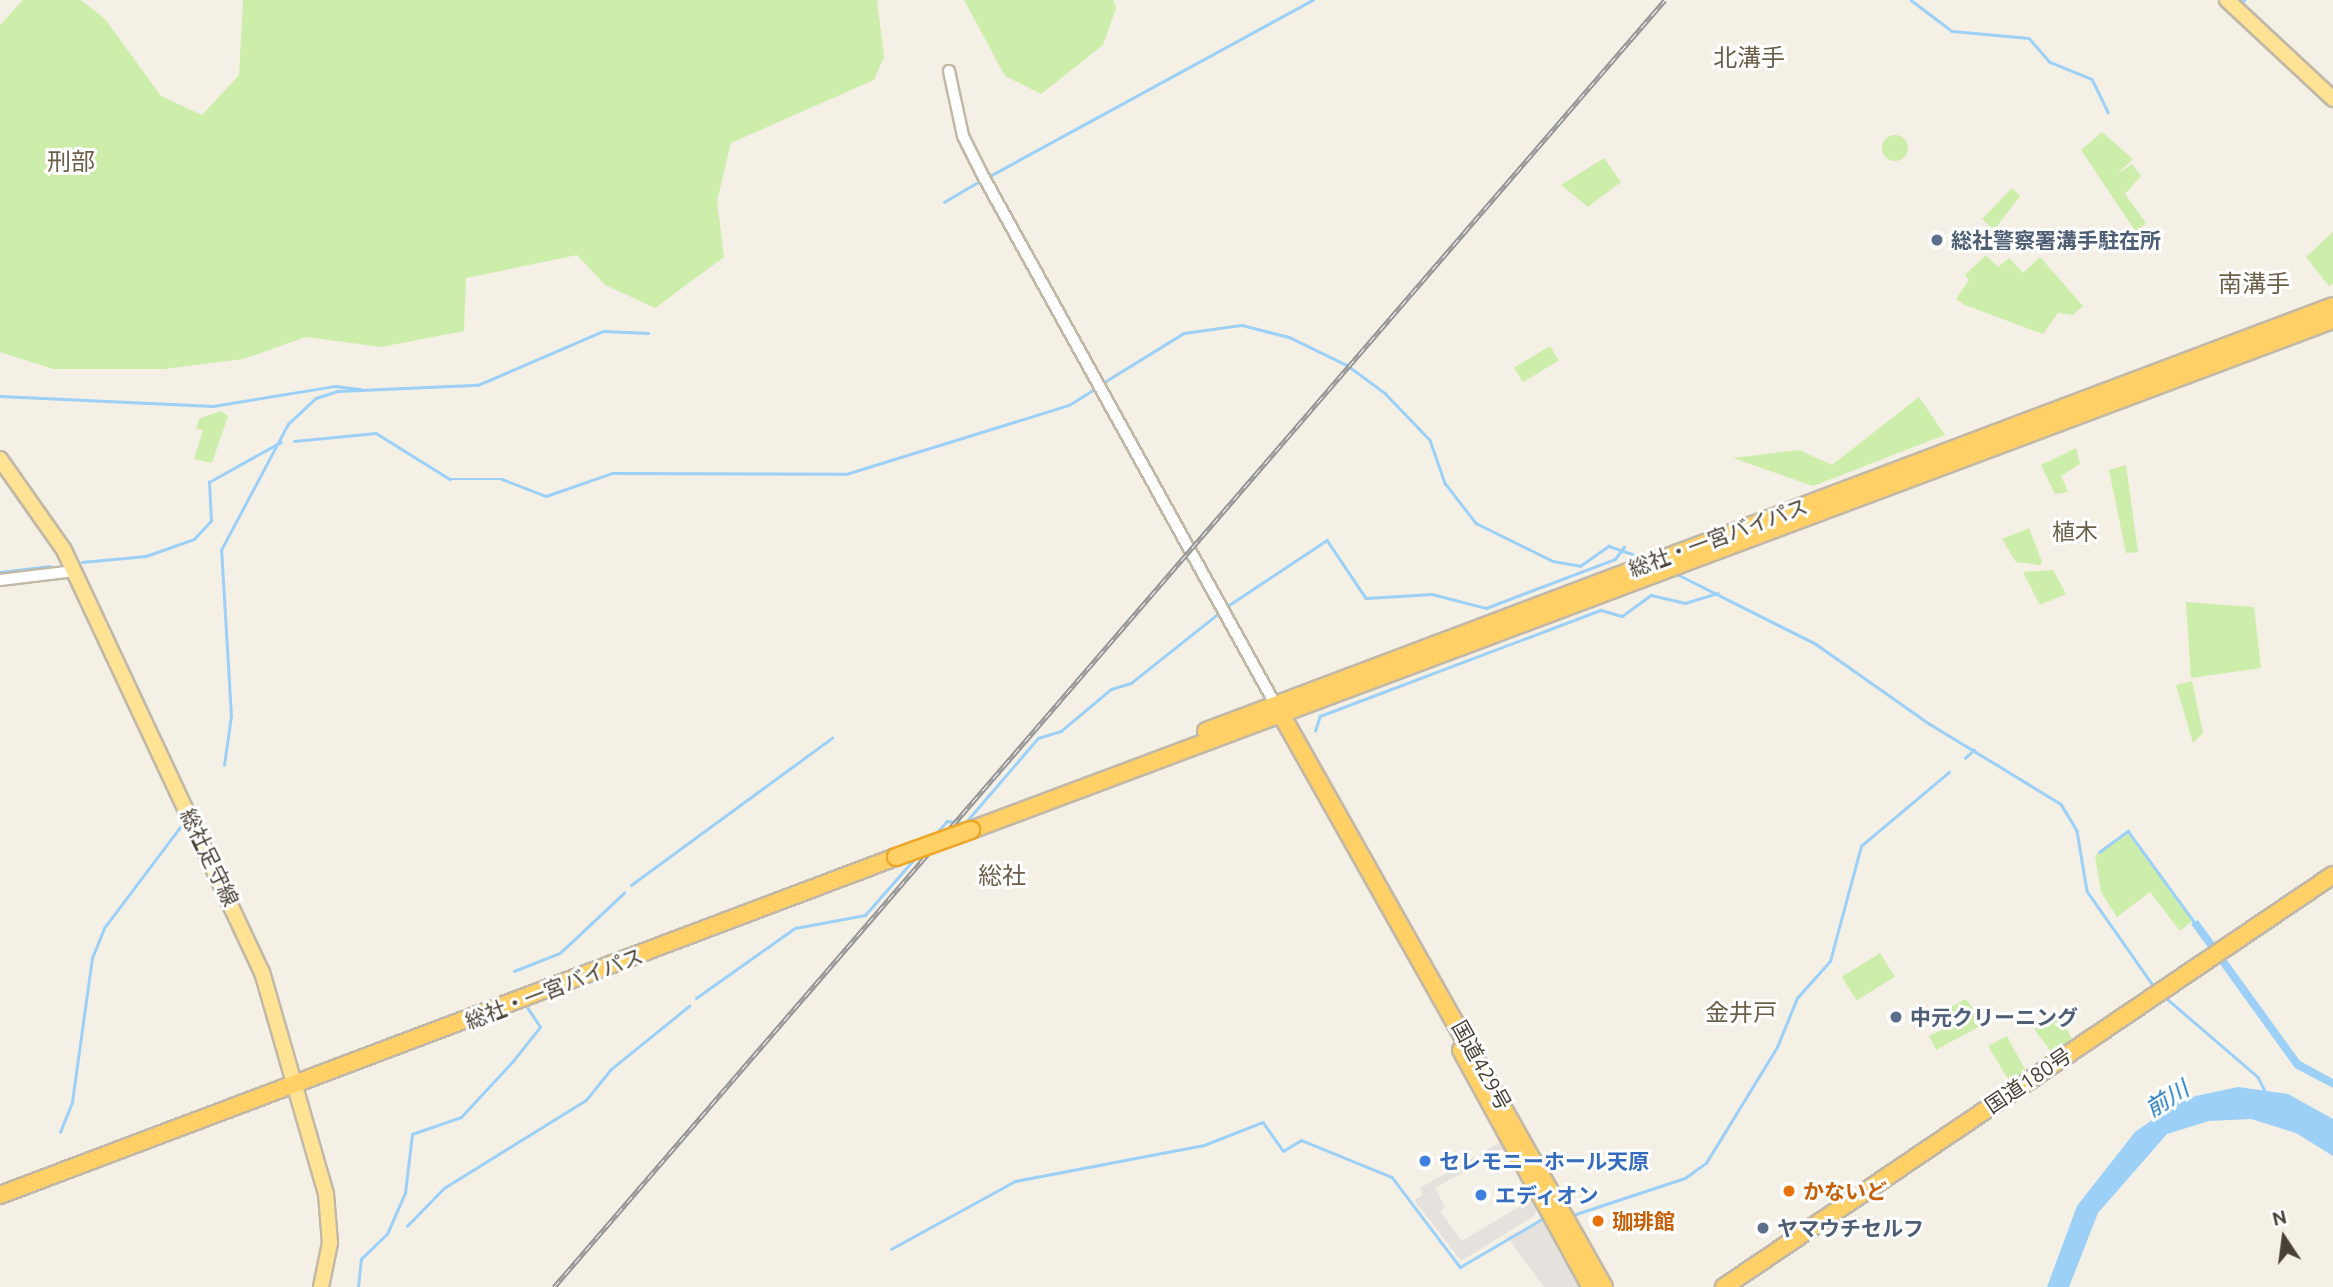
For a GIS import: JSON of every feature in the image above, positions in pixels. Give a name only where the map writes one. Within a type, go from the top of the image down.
[{"type":"highway","name":"総社・一宮バイパス","points":[[1278,708],[1682,563],[1825,503],[2333,306]]},
{"type":"highway","name":"総社・一宮バイパス","points":[[0,1195],[298,1085],[1107,778],[1633,568],[1825,503],[2333,320]]},
{"type":"highway","name":"国道429号","points":[[1278,708],[1604,1287]]},
{"type":"highway","name":"国道429号","points":[[1355,847],[1371,888],[1591,1287]]},
{"type":"highway","name":"国道180号","points":[[1724,1287],[2333,875]]},
{"type":"main road","points":[[2228,0],[2333,99]]},
{"type":"main road","name":"総社足守線","points":[[0,459],[39,509],[74,571],[243,926],[298,1085],[327,1197],[330,1243],[321,1287]]},
{"type":"street","points":[[949,71],[963,136],[1278,708]]},
{"type":"street","points":[[0,580],[74,571]]},
{"type":"green space","points":[[23,0],[81,0],[105,19],[161,96],[202,115],[239,75],[243,0],[877,0],[884,57],[874,80],[731,143],[717,201],[724,257],[655,308],[605,285],[577,255],[466,278],[464,331],[381,347],[306,337],[243,359],[164,369],[53,369],[0,352],[0,25]]},
{"type":"green space","points":[[964,0],[1113,0],[1116,8],[1103,45],[1041,94],[1005,76]]},
{"type":"green space","points":[[2102,132],[2133,159],[2116,175],[2132,164],[2141,176],[2125,194],[2146,223],[2136,232],[2081,150]]},
{"type":"green space","points":[[1895,135],[1904,139],[1908,148],[1904,157],[1895,161],[1886,157],[1882,148],[1886,139]]},
{"type":"green space","points":[[1604,158],[1621,182],[1588,207],[1561,185]]},
{"type":"green space","points":[[2012,188],[2020,196],[1994,230],[1982,219]]},
{"type":"green space","points":[[2333,232],[2333,283],[2329,286],[2306,257]]},
{"type":"green space","points":[[1986,255],[1998,267],[2009,258],[2023,273],[2040,257],[2083,306],[2073,315],[2058,313],[2043,334],[1965,305],[1956,299],[1969,280],[1965,275]]},
{"type":"green space","points":[[1550,346],[1559,361],[1523,382],[1514,368]]},
{"type":"green space","points":[[1919,397],[1945,435],[1813,486],[1733,458],[1799,450],[1832,465]]},
{"type":"green space","points":[[220,411],[228,416],[212,463],[194,459],[203,430],[196,429],[199,419]]},
{"type":"green space","points":[[2076,448],[2080,464],[2061,476],[2068,492],[2055,494],[2041,465]]},
{"type":"green space","points":[[2126,465],[2138,552],[2126,553],[2109,470]]},
{"type":"green space","points":[[2029,528],[2042,562],[2040,565],[2016,562],[2002,539]]},
{"type":"green space","points":[[2053,570],[2066,594],[2040,605],[2023,572]]},
{"type":"green space","points":[[2186,602],[2254,607],[2261,668],[2191,678]]},
{"type":"green space","points":[[2192,681],[2203,733],[2193,743],[2176,685]]},
{"type":"green space","points":[[2129,833],[2192,921],[2180,931],[2150,892],[2117,917],[2101,892],[2095,855]]},
{"type":"green space","points":[[1880,953],[1895,977],[1857,1001],[1842,977]]},
{"type":"green space","points":[[1966,999],[1984,1024],[1936,1050],[1929,1036],[1943,1029],[1936,1014]]},
{"type":"green space","points":[[2058,1012],[2073,1041],[2053,1054],[2034,1029]]},
{"type":"green space","points":[[2007,1036],[2027,1073],[2011,1084],[1988,1046]]},
{"type":"shaded area","points":[[1501,1142],[1505,1149],[1435,1188],[1445,1207],[1440,1211],[1462,1241],[1532,1199],[1537,1207],[1534,1216],[1461,1261],[1414,1200],[1423,1195],[1420,1188]]},
{"type":"shaded area","points":[[1543,1220],[1579,1287],[1544,1287],[1507,1237]]},
{"type":"water","points":[[2198,920],[2300,1061],[2333,1079],[2333,1088],[2295,1068],[2191,924]]},
{"type":"water","points":[[2238,1087],[2288,1094],[2333,1119],[2333,1156],[2296,1133],[2251,1119],[2209,1121],[2167,1134],[2098,1213],[2069,1287],[2047,1287],[2077,1206],[2135,1132],[2182,1099]]},
{"type":"waterway","points":[[986,178],[1313,0]]},
{"type":"waterway","points":[[1911,0],[1952,31],[2029,38],[2050,62],[2092,79],[2108,112]]},
{"type":"waterway","points":[[944,202],[980,181]]},
{"type":"waterway","points":[[1101,384],[1184,333],[1242,325],[1289,337],[1347,365],[1385,393],[1430,440],[1445,483],[1476,523],[1553,561],[1580,566],[1609,546],[1647,559]]},
{"type":"waterway","points":[[224,765],[231,716],[221,550],[288,424],[316,398],[338,391],[478,385],[603,331],[648,333]]},
{"type":"waterway","points":[[0,396],[213,406],[335,386],[361,389]]},
{"type":"waterway","points":[[294,441],[376,433],[450,479],[502,479],[546,496],[612,473],[846,474],[1069,405],[1096,388]]},
{"type":"waterway","points":[[82,562],[146,556],[194,539],[211,521],[209,482],[281,442]]},
{"type":"waterway","points":[[1226,607],[1327,540],[1366,598],[1432,594],[1486,608],[1615,559],[1624,547]]},
{"type":"waterway","points":[[0,572],[50,566]]},
{"type":"waterway","points":[[1675,573],[1816,644],[1930,724],[2061,804],[2077,831],[2087,891],[2155,988]]},
{"type":"waterway","points":[[1315,731],[1320,716],[1601,610],[1622,616],[1651,595],[1685,603],[1717,593]]},
{"type":"waterway","points":[[933,837],[947,821],[965,823],[1038,738],[1061,731],[1111,689],[1131,683],[1219,613]]},
{"type":"waterway","points":[[631,885],[832,738]]},
{"type":"waterway","points":[[1965,758],[1974,750]]},
{"type":"waterway","points":[[1576,1214],[1685,1178],[1706,1163],[1777,1047],[1797,998],[1830,961],[1861,846],[1949,772]]},
{"type":"waterway","points":[[60,1132],[72,1102],[92,958],[104,928],[184,822]]},
{"type":"waterway","points":[[2099,852],[2128,831],[2195,923]]},
{"type":"waterway","points":[[696,998],[795,928],[865,915],[915,858]]},
{"type":"waterway","points":[[514,971],[560,953],[624,893]]},
{"type":"waterway","points":[[2165,997],[2258,1077],[2266,1093]]},
{"type":"waterway","points":[[407,1226],[444,1188],[586,1100],[610,1070],[689,1006]]},
{"type":"waterway","points":[[387,1234],[405,1193],[412,1134],[461,1117],[513,1061],[540,1027],[528,1009]]},
{"type":"waterway","points":[[891,1249],[1015,1181],[1204,1145],[1263,1122],[1283,1151],[1301,1140],[1392,1177],[1460,1267],[1542,1219]]},
{"type":"waterway","points":[[358,1287],[361,1259],[386,1235]]},
{"type":"railway","points":[[554,1287],[1665,0]]},
{"type":"place","name":"総社警察署溝手駐在所","points":[[1937,240]]},
{"type":"place","name":"中元クリーニング","points":[[1896,1017]]},
{"type":"place","name":"セレモニーホール天原","points":[[1425,1161]]},
{"type":"place","name":"かないど","points":[[1789,1191]]},
{"type":"place","name":"エディオン","points":[[1481,1195]]},
{"type":"place","name":"珈琲館","points":[[1598,1221]]},
{"type":"place","name":"ヤマウチセルフ","points":[[1763,1228]]},
{"type":"district","name":"北溝手","points":[[1749,58]]},
{"type":"district","name":"刑部","points":[[71,162]]},
{"type":"district","name":"南溝手","points":[[2254,284]]},
{"type":"district","name":"植木","points":[[2075,532]]},
{"type":"district","name":"総社","points":[[1002,876]]},
{"type":"district","name":"金井戸","points":[[1741,1013]]},
{"type":"water label","name":"前川","points":[[2167,1099]]}]
